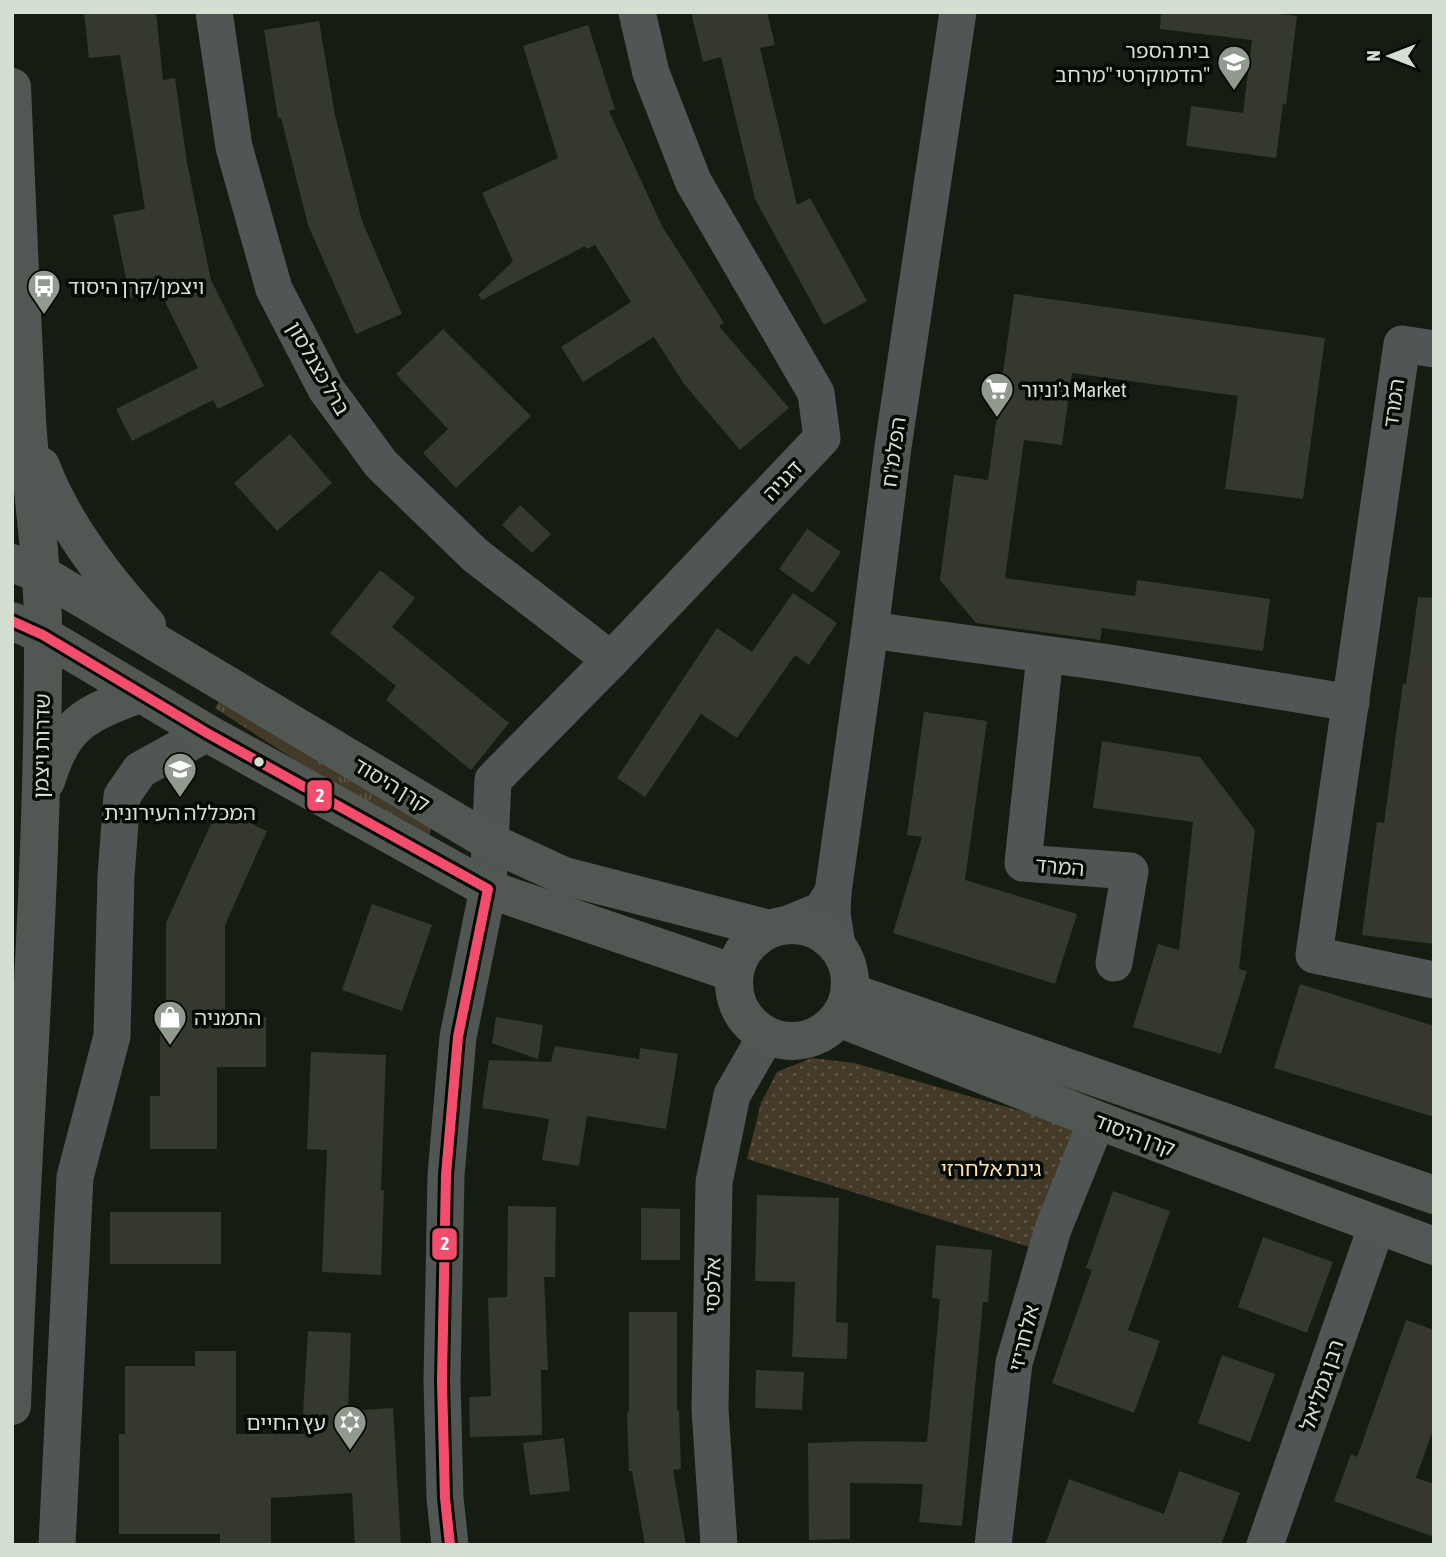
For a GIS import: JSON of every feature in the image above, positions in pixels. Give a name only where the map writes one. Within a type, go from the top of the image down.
[{"type":"street","name":"ברל כצנלסון","points":[[214,12],[234,147],[274,289],[326,389],[381,464],[475,555],[611,660]]},
{"type":"street","name":"דגניה","points":[[450,1545],[445,1498],[442,1381],[446,1175],[458,1037],[488,889],[493,780],[822,438],[816,393],[693,181],[651,73],[637,12]]},
{"type":"street","name":"הפלמ\"ח","points":[[837,945],[832,914],[833,892],[893,447],[958,12]]},
{"type":"street","name":"שדרות ויצמן","points":[[12,87],[27,422],[28,628],[40,814],[17,1176],[12,1406]]},
{"type":"street","name":"המרד","points":[[1434,349],[1402,344],[1314,955],[1434,980]]},
{"type":"street","points":[[27,422],[46,479],[72,526],[112,584],[169,650]]},
{"type":"street","name":"קרן היסוד","points":[[27,569],[169,650],[490,842],[564,876],[779,927]]},
{"type":"street","name":"קרן היסוד","points":[[28,628],[207,733],[488,889],[610,933],[734,973]]},
{"type":"street","points":[[870,630],[1350,703]]},
{"type":"street","name":"המרד","points":[[1045,655],[1023,863],[1130,871],[1114,963]]},
{"type":"street","points":[[40,814],[46,780],[53,760],[74,727],[103,708],[140,694]]},
{"type":"street","points":[[57,1545],[75,1177],[112,1036],[122,796],[140,770],[207,733]]},
{"type":"street","points":[[779,927],[806,926],[823,933],[837,945],[846,960],[850,975],[844,1005],[828,1030],[798,1041],[782,1041],[766,1036],[751,1025],[740,1010],[734,992],[734,973],[741,955],[753,940],[779,927],[822,910],[833,892]]},
{"type":"street","name":"קרן היסוד","points":[[844,1005],[1434,1195]]},
{"type":"street","name":"קרן היסוד","points":[[844,1005],[1097,1120],[1434,1246]]},
{"type":"street","name":"אלפסי","points":[[719,1545],[710,1409],[714,1182],[732,1095],[766,1036]]},
{"type":"street","name":"אלחריזי","points":[[993,1545],[1014,1363],[1054,1229],[1089,1140]]},
{"type":"street","name":"רבן גמליאל","points":[[1265,1545],[1377,1225]]},
{"type":"green space","points":[[223,694],[434,821],[428,839],[384,818],[215,708]]},
{"type":"green space","name":"גינת אלחרזי","points":[[812,1058],[854,1063],[1080,1128],[1039,1250],[747,1159],[761,1103],[777,1072]]},
{"type":"building","points":[[84,12],[156,12],[163,80],[175,78],[187,163],[211,280],[264,386],[218,409],[213,400],[132,441],[116,409],[198,368],[160,292],[130,298],[113,215],[145,209],[120,55],[89,58]]},
{"type":"building","points":[[691,12],[767,12],[775,45],[760,48],[797,205],[810,198],[867,301],[824,325],[755,199],[721,57],[703,62]]},
{"type":"building","points":[[1161,12],[1267,12],[1297,16],[1286,105],[1283,104],[1276,158],[1186,146],[1191,106],[1243,113],[1252,40],[1160,29]]},
{"type":"building","points":[[319,21],[335,115],[362,221],[402,314],[356,334],[308,225],[281,118],[278,118],[264,30]]},
{"type":"building","points":[[588,25],[615,109],[609,111],[662,226],[724,323],[719,326],[789,408],[740,450],[684,384],[654,337],[583,382],[561,347],[631,302],[595,245],[587,249],[585,246],[482,300],[478,295],[513,261],[482,193],[558,158],[523,46]]},
{"type":"building","points":[[1014,294],[1325,338],[1303,499],[1225,489],[1238,396],[1072,373],[1062,445],[1024,440],[1005,578],[1135,596],[1137,580],[1270,599],[1263,651],[1102,628],[1100,640],[976,623],[940,580],[954,475],[988,480]]},
{"type":"building","points":[[443,329],[531,416],[456,488],[423,453],[448,429],[396,374]]},
{"type":"building","points":[[290,434],[332,483],[277,531],[234,483]]},
{"type":"building","points":[[520,505],[551,534],[532,553],[502,525]]},
{"type":"building","points":[[807,529],[841,552],[813,593],[779,569]]},
{"type":"building","points":[[380,570],[415,598],[392,627],[509,723],[471,770],[386,700],[396,686],[330,633]]},
{"type":"building","points":[[793,593],[837,623],[809,665],[795,655],[737,738],[701,714],[645,797],[617,778],[717,628],[752,652]]},
{"type":"building","points":[[1418,597],[1434,598],[1434,944],[1362,935],[1377,822],[1384,823]]},
{"type":"building","points":[[924,712],[987,721],[965,880],[1077,914],[1055,984],[893,933],[922,837],[907,835]]},
{"type":"building","points":[[1102,741],[1200,757],[1255,830],[1239,969],[1247,971],[1221,1054],[1133,1027],[1158,944],[1179,950],[1193,822],[1093,808]]},
{"type":"building","points":[[218,808],[267,831],[225,925],[225,1017],[266,1017],[266,1067],[217,1067],[217,1149],[150,1149],[150,1096],[160,1096],[160,1017],[166,1017],[166,923]]},
{"type":"building","points":[[372,904],[432,925],[402,1011],[342,990]]},
{"type":"building","points":[[1300,984],[1434,1026],[1434,1117],[1274,1068]]},
{"type":"building","points":[[496,1017],[543,1025],[538,1059],[492,1043]]},
{"type":"building","points":[[555,1046],[639,1059],[640,1048],[678,1054],[666,1129],[587,1116],[579,1166],[542,1160],[549,1119],[482,1108],[489,1060],[551,1062]]},
{"type":"building","points":[[311,1052],[386,1055],[381,1275],[322,1272],[327,1150],[307,1149]]},
{"type":"building","points":[[1113,1191],[1170,1211],[1128,1330],[1160,1341],[1134,1413],[1052,1383],[1092,1270],[1086,1268]]},
{"type":"building","points":[[757,1195],[839,1198],[836,1322],[848,1323],[847,1359],[792,1357],[795,1282],[755,1281]]},
{"type":"building","points":[[508,1206],[556,1207],[555,1277],[544,1277],[548,1370],[541,1370],[542,1435],[470,1437],[469,1397],[491,1396],[488,1298],[507,1297]]},
{"type":"building","points":[[641,1208],[680,1209],[680,1260],[641,1260]]},
{"type":"building","points":[[110,1212],[221,1212],[221,1264],[110,1264]]},
{"type":"building","points":[[1263,1237],[1333,1262],[1307,1333],[1238,1307]]},
{"type":"building","points":[[936,1245],[992,1250],[988,1302],[983,1302],[962,1526],[919,1522],[923,1484],[850,1483],[850,1539],[809,1540],[808,1443],[927,1442],[940,1299],[932,1298]]},
{"type":"building","points":[[629,1312],[677,1312],[677,1410],[681,1469],[673,1470],[686,1545],[645,1545],[632,1471],[629,1471]]},
{"type":"building","points":[[1406,1320],[1434,1330],[1434,1427],[1416,1478],[1434,1484],[1434,1537],[1334,1501],[1351,1454],[1357,1457]]},
{"type":"building","points":[[308,1331],[351,1333],[348,1411],[393,1408],[401,1545],[355,1545],[352,1493],[271,1498],[271,1545],[220,1545],[220,1534],[119,1534],[119,1434],[125,1434],[125,1366],[195,1366],[195,1351],[236,1351],[236,1434],[304,1434]]},
{"type":"building","points":[[1222,1355],[1275,1374],[1250,1442],[1198,1423]]},
{"type":"building","points":[[756,1370],[804,1372],[802,1410],[755,1408]]},
{"type":"building","points":[[564,1438],[570,1491],[530,1495],[523,1443]]},
{"type":"building","points":[[1179,1471],[1240,1493],[1221,1545],[1045,1545],[1069,1479],[1164,1514]]},
{"type":"transit line","name":"2","points":[[12,621],[43,635],[207,733],[488,889],[458,1037],[446,1175],[442,1381],[445,1498],[450,1545]]},
{"type":"place","name":"בית הספר הדמוקרטי \"מרחב\"","points":[[1234,92]]},
{"type":"place","name":"ויצמן/קרן היסוד","points":[[44,316]]},
{"type":"place","name":"ג'וניור Market","points":[[997,419]]},
{"type":"place","name":"המכללה העירונית","points":[[180,799]]},
{"type":"place","name":"התמניה","points":[[170,1047]]},
{"type":"place","name":"עץ החיים","points":[[350,1452]]}]
